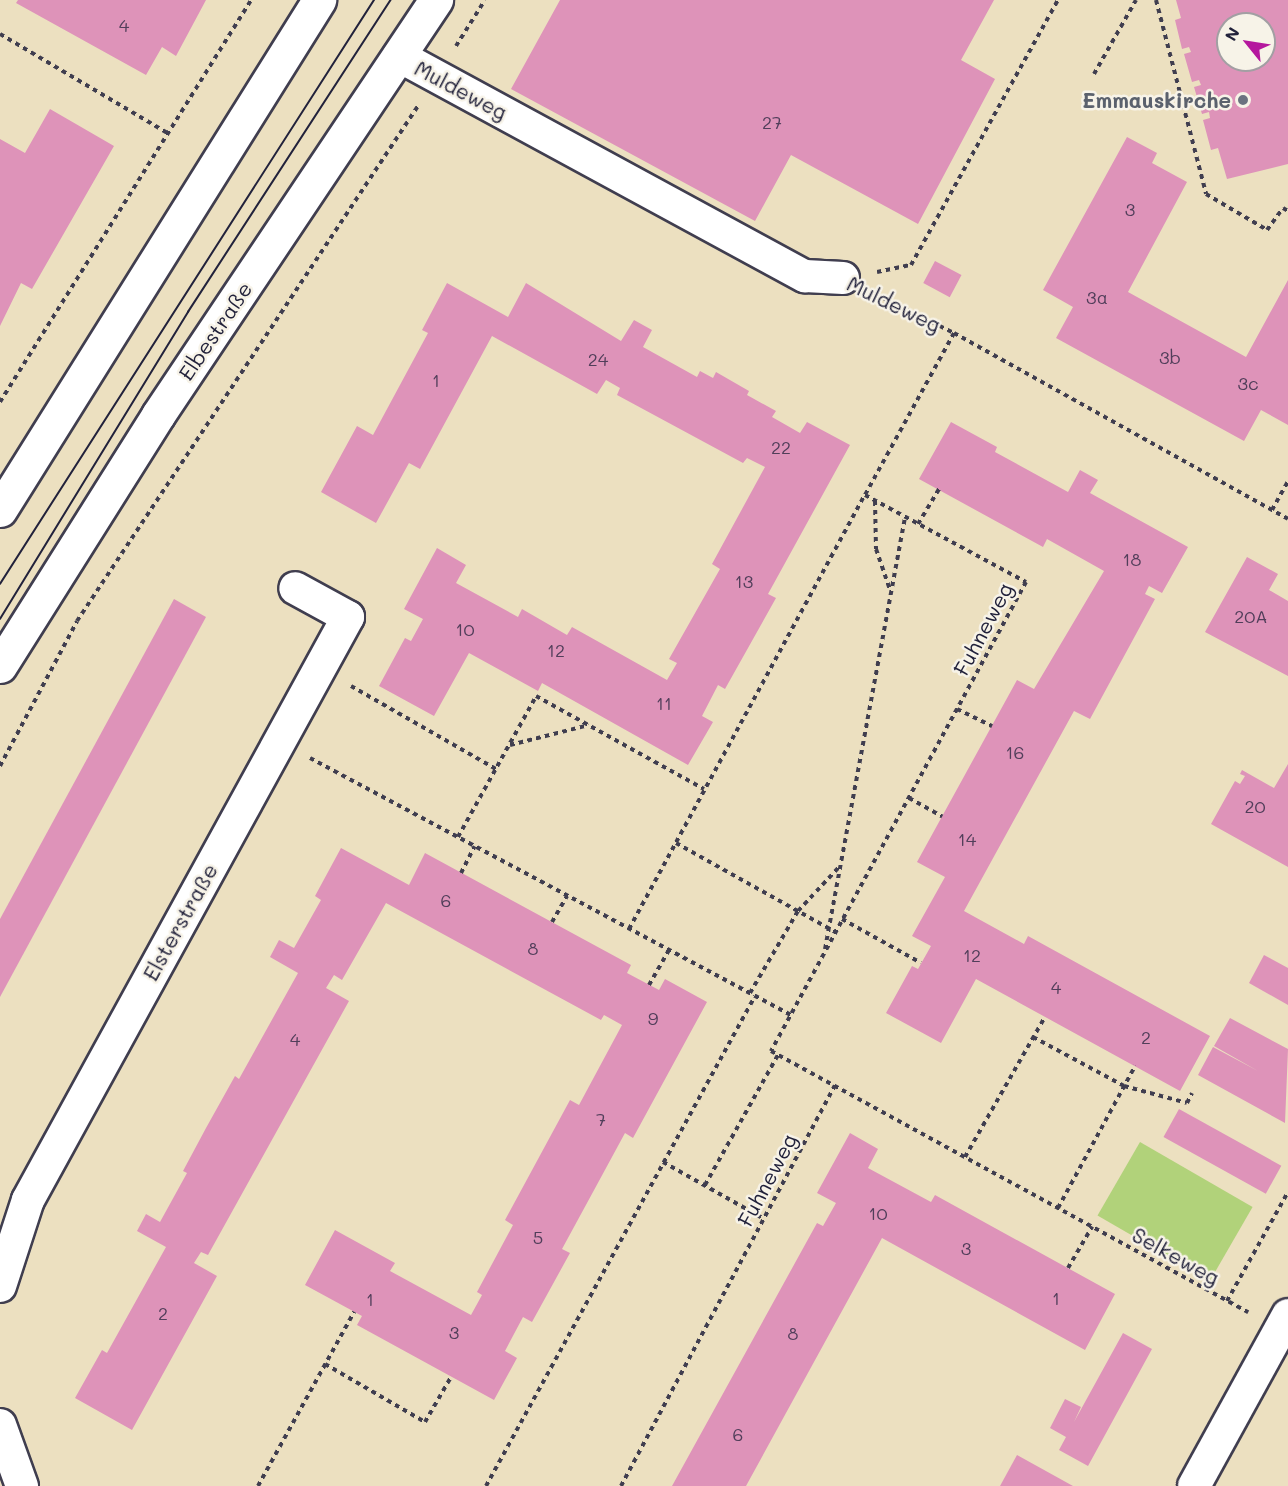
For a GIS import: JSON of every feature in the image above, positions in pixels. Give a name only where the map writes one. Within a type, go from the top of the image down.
[{"type":"street","points":[[0,510],[319,0]]},
{"type":"street","name":"Elbestraße","points":[[0,666],[152,424],[436,0]]},
{"type":"street","name":"Muldeweg","points":[[399,56],[805,276],[843,278]]},
{"type":"street","name":"Elsterstraße","points":[[0,1286],[28,1200],[348,617],[295,588]]},
{"type":"street","points":[[1194,1486],[1284,1323]]},
{"type":"street","points":[[0,1425],[22,1486]]},
{"type":"path","points":[[0,402],[251,0]]},
{"type":"path","points":[[0,766],[76,621],[437,77],[485,0]]},
{"type":"path","points":[[843,278],[911,265],[1058,0]]},
{"type":"path","points":[[1094,75],[1136,0]]},
{"type":"path","points":[[1156,0],[1206,195],[1267,230],[1283,208],[1288,212]]},
{"type":"path","points":[[0,34],[169,134]]},
{"type":"path","name":"Muldeweg","points":[[843,278],[954,333],[1288,519]]},
{"type":"path","points":[[629,929],[954,333]]},
{"type":"path","points":[[1272,510],[1288,481]]},
{"type":"path","points":[[918,524],[939,489]]},
{"type":"path","name":"Fuhneweg","points":[[778,1055],[771,1051],[1026,582],[865,495]]},
{"type":"path","points":[[875,501],[876,549],[890,592]]},
{"type":"path","points":[[824,953],[905,516]]},
{"type":"path","points":[[320,668],[496,769]]},
{"type":"path","points":[[458,837],[536,696],[705,789]]},
{"type":"path","points":[[957,709],[992,726]]},
{"type":"path","points":[[509,745],[589,725]]},
{"type":"path","points":[[279,742],[790,1015]]},
{"type":"path","points":[[909,798],[942,816]]},
{"type":"path","points":[[676,843],[835,932]]},
{"type":"path","points":[[461,873],[475,846]]},
{"type":"path","points":[[486,1486],[798,911],[840,866]]},
{"type":"path","points":[[552,922],[567,896]]},
{"type":"path","points":[[843,919],[921,963]]},
{"type":"path","points":[[649,985],[669,950]]},
{"type":"path","points":[[965,1157],[1045,1017]]},
{"type":"path","points":[[1033,1037],[1124,1086],[1187,1103],[1192,1093]]},
{"type":"path","points":[[705,1185],[778,1055],[835,1086]]},
{"type":"path","points":[[1058,1208],[1135,1066]]},
{"type":"path","name":"Fuhneweg","points":[[621,1486],[835,1086]]},
{"type":"path","name":"Selkeweg","points":[[835,1086],[1227,1301],[1284,1323]]},
{"type":"path","points":[[663,1162],[764,1219]]},
{"type":"path","points":[[1227,1301],[1288,1192]]},
{"type":"path","points":[[1068,1268],[1092,1227]]},
{"type":"path","points":[[258,1486],[354,1312]]},
{"type":"path","points":[[325,1364],[425,1422],[451,1377]]},
{"type":"green space","points":[[1140,1142],[1253,1207],[1210,1281],[1098,1216]]},
{"type":"building","points":[[18,0],[206,0],[176,56],[162,47],[146,75],[16,3]]},
{"type":"building","points":[[560,0],[994,0],[961,60],[995,79],[918,224],[791,155],[755,221],[511,89]]},
{"type":"building","name":"Emmauskirche","points":[[1176,0],[1288,0],[1288,164],[1227,179],[1218,148],[1211,150],[1203,120],[1210,118],[1209,112],[1202,114],[1194,87],[1201,85],[1199,80],[1192,82],[1184,54],[1191,52],[1189,47],[1182,49],[1175,20],[1181,18]]},
{"type":"building","points":[[50,109],[114,146],[32,289],[21,283],[0,326],[0,139],[25,153]]},
{"type":"building","points":[[1127,137],[1157,153],[1152,163],[1187,182],[1128,292],[1246,357],[1288,280],[1288,425],[1261,410],[1244,441],[1056,338],[1073,307],[1043,290]]},
{"type":"building","points":[[935,261],[961,275],[950,297],[923,283]]},
{"type":"building","points":[[447,283],[508,317],[526,283],[621,341],[634,320],[652,330],[643,347],[697,377],[700,371],[713,378],[716,372],[749,391],[747,395],[776,411],[772,417],[800,433],[807,422],[850,445],[768,594],[776,598],[725,689],[718,685],[702,716],[713,722],[688,765],[542,683],[538,691],[469,653],[434,716],[379,686],[405,638],[411,641],[423,619],[404,609],[437,548],[466,565],[456,583],[518,617],[522,609],[567,635],[572,627],[667,680],[677,663],[669,659],[720,569],[712,564],[765,467],[747,458],[743,463],[617,395],[620,388],[606,380],[597,394],[492,336],[420,469],[409,463],[376,523],[321,492],[357,426],[373,435],[428,333],[422,330]]},
{"type":"building","points":[[951,422],[997,447],[995,452],[1068,492],[1080,470],[1098,480],[1090,493],[1188,547],[1162,593],[1149,586],[1145,594],[1155,599],[1090,719],[1074,711],[964,911],[1024,944],[1028,936],[1210,1036],[1180,1091],[976,979],[941,1043],[886,1013],[912,966],[918,969],[931,946],[912,936],[945,877],[917,862],[1017,680],[1034,689],[1104,571],[1047,539],[1043,547],[919,479]]},
{"type":"building","points":[[1247,557],[1278,574],[1269,590],[1288,601],[1288,676],[1205,632]]},
{"type":"building","points":[[174,599],[206,617],[0,997],[0,919]]},
{"type":"building","points":[[1288,764],[1288,867],[1211,824],[1235,781],[1240,784],[1245,776],[1240,774],[1242,770],[1274,788]]},
{"type":"building","points":[[341,848],[409,885],[425,853],[631,965],[627,973],[659,990],[665,979],[707,1002],[633,1138],[625,1133],[562,1249],[570,1253],[532,1322],[523,1317],[505,1351],[517,1358],[494,1400],[357,1325],[362,1316],[305,1285],[335,1230],[395,1263],[390,1271],[471,1315],[482,1295],[477,1292],[513,1225],[505,1220],[570,1100],[579,1105],[622,1025],[604,1015],[601,1020],[386,903],[342,980],[334,975],[326,988],[349,1001],[208,1255],[201,1252],[194,1263],[217,1276],[132,1430],[75,1398],[102,1350],[107,1353],[166,1247],[137,1231],[146,1214],[160,1222],[187,1173],[183,1171],[206,1128],[235,1076],[239,1079],[298,973],[270,957],[279,940],[294,948],[321,900],[315,896]]},
{"type":"building","points":[[1264,955],[1288,968],[1288,1005],[1249,983]]},
{"type":"building","points":[[1230,1018],[1288,1049],[1285,1123],[1198,1075],[1213,1047],[1258,1071],[1214,1046]]},
{"type":"building","points":[[1179,1109],[1281,1166],[1266,1194],[1163,1137]]},
{"type":"building","points":[[850,1133],[878,1149],[868,1168],[931,1202],[935,1195],[1115,1294],[1085,1350],[882,1238],[746,1486],[672,1486],[817,1223],[823,1226],[836,1203],[817,1193]]},
{"type":"building","points":[[1123,1333],[1152,1349],[1088,1466],[1059,1450],[1066,1437],[1050,1428],[1065,1399],[1081,1407],[1074,1422]]},
{"type":"building","points":[[1017,1455],[1073,1486],[1000,1486]]},
{"type":"tram line","points":[[0,584],[374,0]]},
{"type":"tram line","points":[[0,619],[188,312],[391,0]]},
{"type":"place","name":"Emmauskirche","points":[[1243,100]]}]
